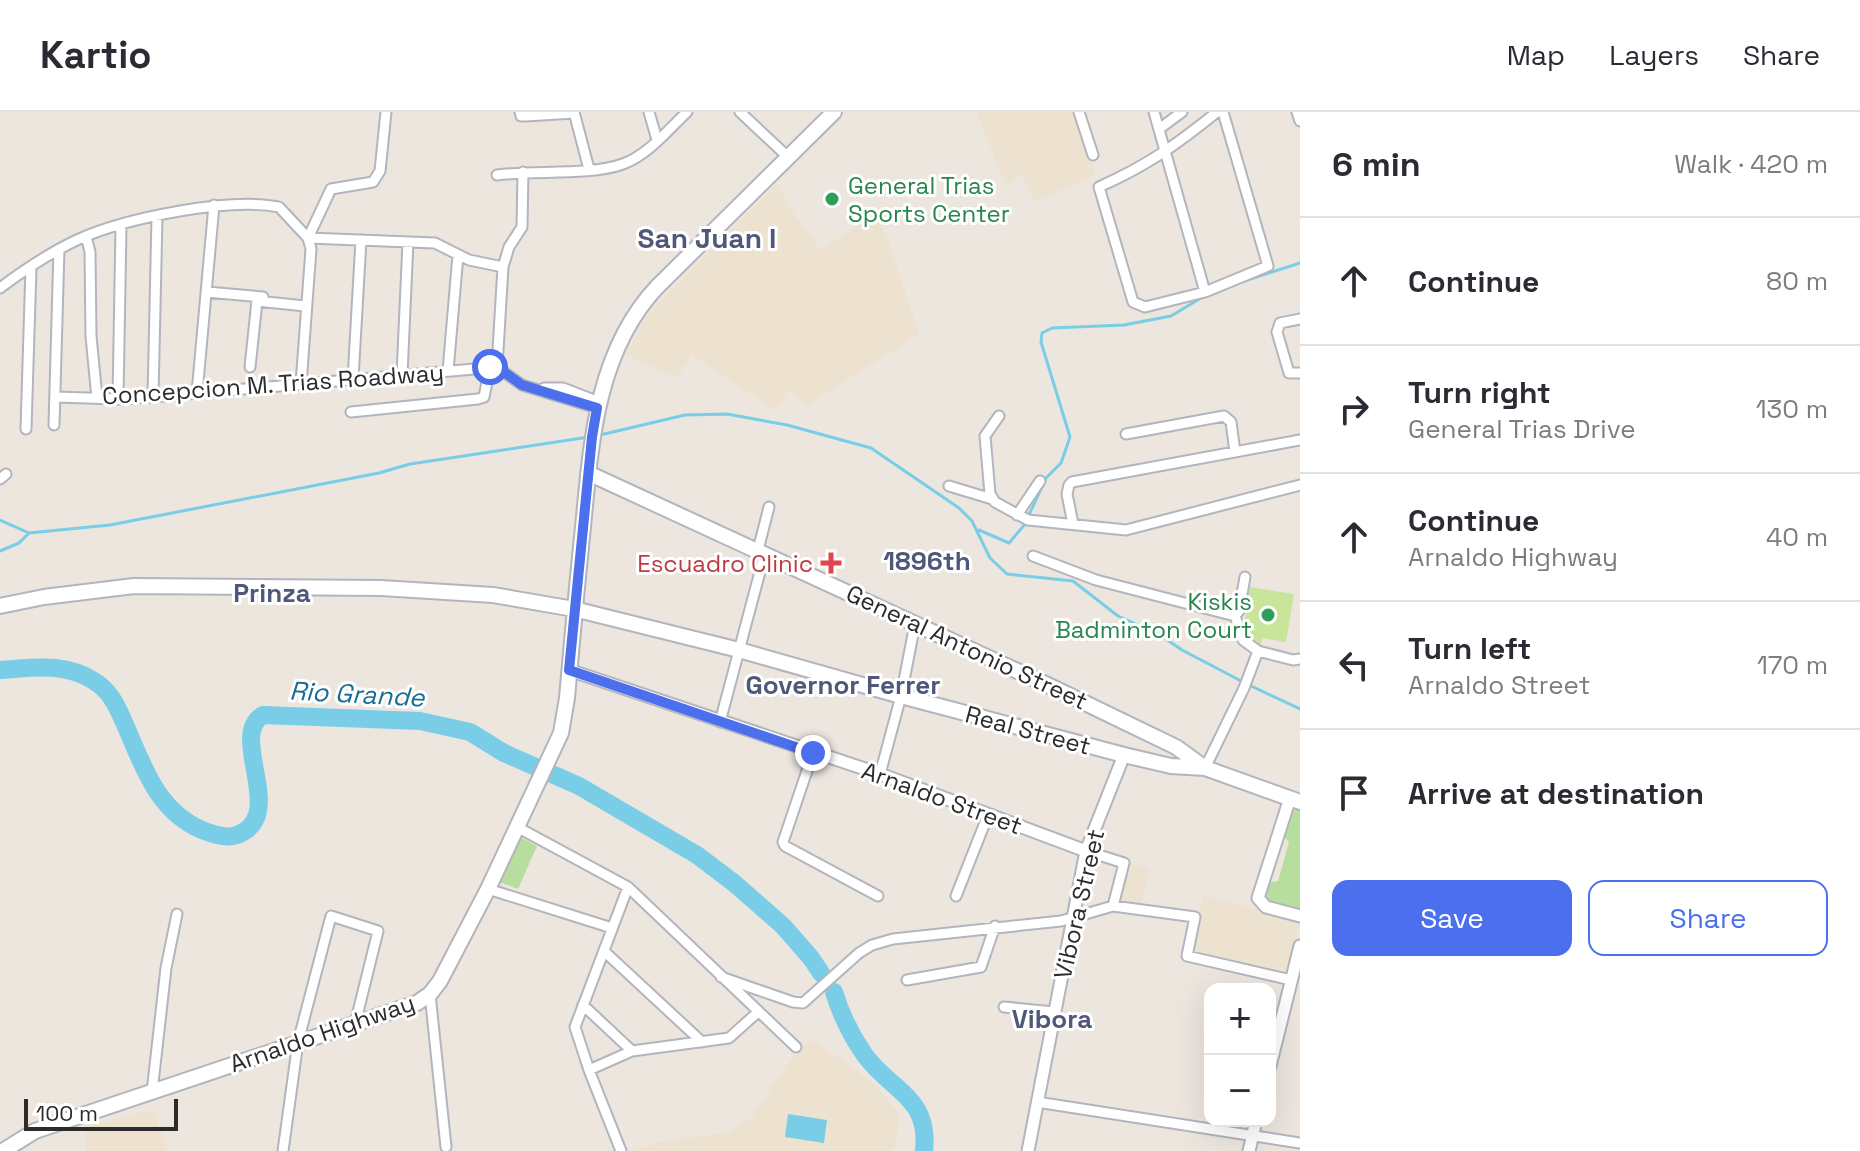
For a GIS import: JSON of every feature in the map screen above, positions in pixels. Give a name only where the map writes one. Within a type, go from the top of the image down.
[{"type":"main road","name":"Arnaldo Highway","points":[[7,1150],[35,1131],[417,1003],[430,994],[440,981],[488,889],[561,733],[593,429],[612,361],[630,320],[643,302],[834,112]]},
{"type":"main road","name":"General Antonio Street","points":[[588,473],[1176,747],[1205,768],[1295,800]]},
{"type":"main road","name":"Real Street","points":[[0,606],[44,597],[134,586],[391,588],[493,595],[574,609],[739,650],[1124,755],[1171,766],[1205,768]]},
{"type":"street","points":[[308,238],[331,189],[373,182],[380,171],[386,112]]},
{"type":"street","points":[[520,112],[521,116],[574,112],[589,169]]},
{"type":"street","points":[[649,112],[657,140]]},
{"type":"street","points":[[497,175],[589,169],[624,163],[657,140],[687,112]]},
{"type":"street","points":[[740,112],[788,157]]},
{"type":"street","points":[[1079,112],[1093,155]]},
{"type":"street","points":[[1154,112],[1205,292]]},
{"type":"street","points":[[1159,129],[1182,112]]},
{"type":"street","points":[[1220,112],[1268,266],[1205,292],[1145,307],[1133,302],[1099,187],[1137,170],[1220,112]]},
{"type":"street","points":[[1297,112],[1300,121]]},
{"type":"street","points":[[351,412],[484,397],[493,367],[503,267],[509,247],[522,227],[523,172]]},
{"type":"street","points":[[197,393],[214,205]]},
{"type":"street","points":[[0,288],[59,249],[86,236],[214,205],[279,207],[308,238],[311,249],[301,384]]},
{"type":"street","points":[[153,397],[157,217]]},
{"type":"street","points":[[118,399],[121,226]]},
{"type":"street","points":[[86,236],[90,252],[91,336],[97,398]]},
{"type":"street","points":[[308,238],[435,243],[469,260],[503,267]]},
{"type":"street","points":[[353,379],[361,240]]},
{"type":"street","points":[[402,375],[408,242]]},
{"type":"street","points":[[54,425],[59,249]]},
{"type":"street","points":[[448,371],[458,255]]},
{"type":"street","points":[[26,429],[31,267]]},
{"type":"street","points":[[207,292],[306,304]]},
{"type":"street","points":[[250,367],[257,301],[306,304]]},
{"type":"street","points":[[1300,319],[1280,323],[1277,332],[1289,373],[1300,373]]},
{"type":"street","points":[[493,367],[522,385],[563,388],[598,405]]},
{"type":"street","name":"Concepcion M. Trias Roadway","points":[[56,397],[153,397],[493,367]]},
{"type":"street","points":[[992,499],[985,436],[999,416]]},
{"type":"street","points":[[1126,434],[1224,416],[1231,422],[1235,452]]},
{"type":"street","points":[[1073,524],[1067,494],[1072,482],[1300,440]]},
{"type":"street","points":[[1017,515],[1040,481]]},
{"type":"street","points":[[949,486],[992,499],[1017,515],[1034,521],[1133,529],[1300,485]]},
{"type":"street","points":[[720,722],[739,650],[769,507]]},
{"type":"street","points":[[1033,556],[1096,580],[1235,616]]},
{"type":"street","points":[[1235,616],[1239,611],[1245,577]]},
{"type":"street","points":[[1235,616],[1243,640],[1258,651],[1300,659]]},
{"type":"street","points":[[880,774],[901,696],[915,624]]},
{"type":"street","points":[[1205,768],[1249,677],[1258,651]]},
{"type":"street","name":"Arnaldo Street","points":[[569,670],[880,774],[1086,851]]},
{"type":"street","points":[[813,753],[783,842],[785,846],[878,896]]},
{"type":"street","name":"Vibora Street","points":[[1028,1151],[1086,851],[1124,755]]},
{"type":"street","points":[[1295,800],[1258,898],[1266,907],[1300,916]]},
{"type":"street","points":[[956,896],[988,815]]},
{"type":"street","points":[[517,827],[628,887],[796,1047]]},
{"type":"street","points":[[1086,851],[1124,863],[1113,906]]},
{"type":"street","points":[[621,1151],[575,1027],[628,887]]},
{"type":"street","points":[[488,889],[612,928]]},
{"type":"street","points":[[721,977],[800,1003],[811,998],[853,958],[872,945],[905,936],[1073,917],[1113,906],[1195,917],[1187,956],[1291,980]]},
{"type":"street","points":[[152,1092],[166,968],[177,914]]},
{"type":"street","points":[[283,1151],[298,1042],[331,916],[378,931],[355,1024]]},
{"type":"street","points":[[907,980],[981,967],[995,926]]},
{"type":"street","points":[[1273,1055],[1300,946]]},
{"type":"street","points":[[605,952],[702,1042]]},
{"type":"street","points":[[430,994],[446,1147]]},
{"type":"street","points":[[583,1005],[632,1051]]},
{"type":"street","points":[[1004,1007],[1054,1012]]},
{"type":"street","points":[[589,1070],[632,1051],[729,1038],[758,1012]]},
{"type":"street","points":[[1037,1102],[1300,1143]]},
{"type":"street","points":[[1249,1151],[1255,1127]]},
{"type":"shaded area","points":[[977,112],[1075,112],[1095,175],[1035,202],[1021,174],[1006,187]]},
{"type":"shaded area","points":[[777,183],[798,220],[821,250],[874,214],[888,239],[919,334],[806,406],[789,390],[776,410],[691,355],[677,378],[626,355],[646,316]]},
{"type":"shaded area","points":[[1126,862],[1150,869],[1139,908],[1115,904]]},
{"type":"shaded area","points":[[1204,896],[1300,920],[1287,980],[1189,955]]},
{"type":"shaded area","points":[[811,1040],[879,1089],[899,1113],[896,1146],[889,1151],[635,1151],[654,1143],[730,1132],[752,1117],[792,1058]]},
{"type":"shaded area","points":[[153,1110],[168,1151],[85,1151],[86,1126]]},
{"type":"green space","name":"Kiskis Badminton Court","points":[[1250,587],[1294,594],[1286,642],[1262,638],[1261,647],[1249,645],[1250,639],[1242,637]]},
{"type":"green space","points":[[1290,812],[1300,812],[1300,914],[1264,901],[1265,883],[1278,881],[1289,842],[1280,832]]},
{"type":"green space","points":[[520,837],[537,846],[518,889],[499,882]]},
{"type":"water","points":[[788,1114],[827,1120],[824,1143],[785,1137]]},
{"type":"waterway","points":[[1247,280],[1300,263]]},
{"type":"waterway","points":[[1028,517],[1046,478],[1061,463],[1070,437],[1041,342],[1042,333],[1052,328],[1124,325],[1171,316],[1206,295]]},
{"type":"waterway","points":[[600,435],[685,415],[727,414],[787,425],[871,448],[959,508],[972,521],[990,558],[1007,574],[1073,581],[1118,616],[1160,635],[1243,682]]},
{"type":"waterway","points":[[0,520],[29,533],[110,525],[379,473],[410,464],[589,437]]},
{"type":"waterway","points":[[979,530],[1009,543],[1026,523]]},
{"type":"waterway","points":[[0,551],[19,543],[29,533]]},
{"type":"waterway","name":"Rio Grande","points":[[0,670],[60,669],[83,675],[99,685],[115,703],[144,768],[161,797],[186,821],[202,830],[224,836],[237,835],[252,825],[258,811],[259,794],[251,740],[254,725],[263,715],[420,721],[470,732],[504,753],[579,786],[697,855],[783,926],[821,973]]},
{"type":"waterway","points":[[1249,685],[1300,709]]},
{"type":"waterway","name":"Rio Grande","points":[[834,992],[864,1054],[915,1106],[921,1118],[924,1151]]},
{"type":"place","name":"General Trias Sports Center","points":[[832,199]]},
{"type":"place","name":"Escuadro Clinic","points":[[831,563]]},
{"type":"place","name":"Kiskis Badminton Court","points":[[1268,615]]},
{"type":"district","name":"San Juan I","points":[[707,238]]},
{"type":"district","name":"1896th","points":[[927,561]]},
{"type":"district","name":"Prinza","points":[[272,593]]},
{"type":"district","name":"Governor Ferrer","points":[[843,685]]},
{"type":"district","name":"Vibora","points":[[1052,1019]]},
{"type":"route","points":[[490,367],[497,367],[522,385],[597,408],[569,670],[813,753]]}]
